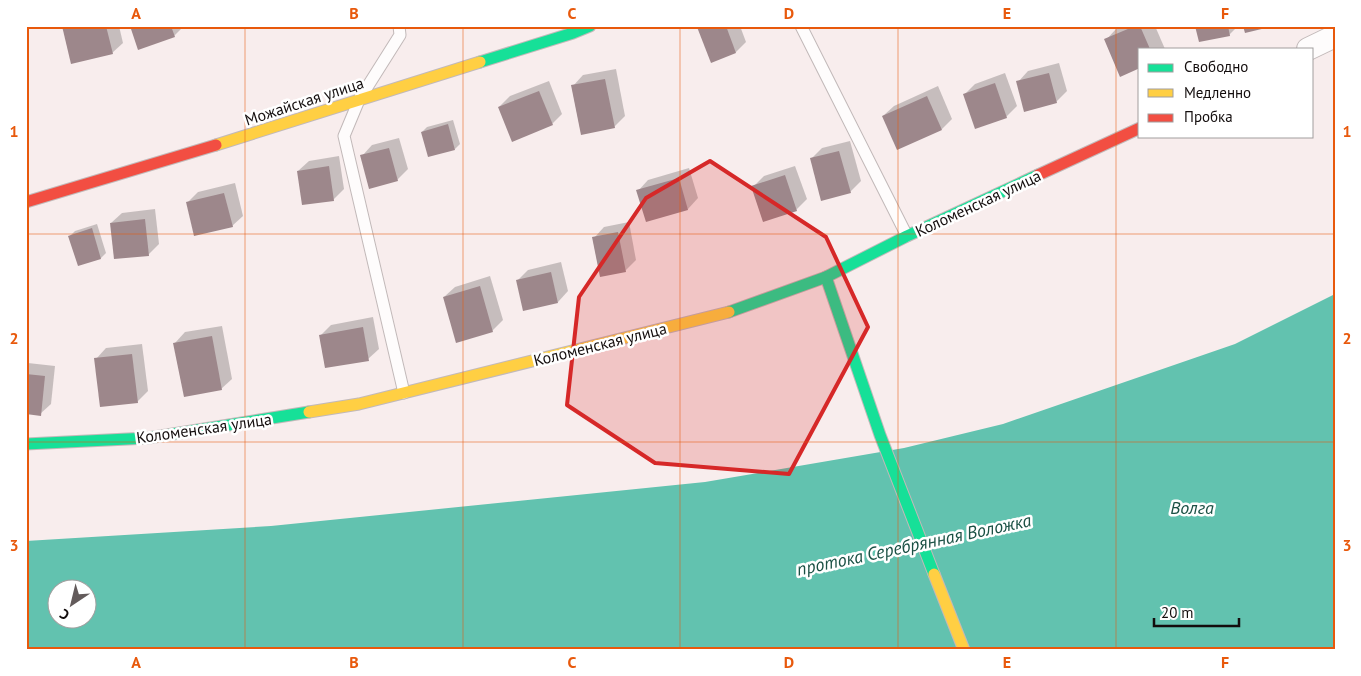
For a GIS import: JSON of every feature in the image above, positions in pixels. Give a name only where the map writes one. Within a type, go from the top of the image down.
[{"type":"street","name":"Можайская улица","points":[[26,202],[228,142],[564,36],[590,26]]},
{"type":"street","points":[[1310,48],[1335,36]]},
{"type":"street","name":"Коломенская улица","points":[[26,444],[148,438],[359,404],[736,310],[826,277],[907,236],[1138,129]]},
{"type":"street","points":[[826,277],[880,435],[964,650]]},
{"type":"lane","points":[[399,26],[400,35],[359,100],[344,136],[404,393]]},
{"type":"lane","points":[[801,26],[907,236]]},
{"type":"highlighted area","points":[[710,161],[826,237],[868,327],[789,474],[655,463],[567,405],[579,297],[646,198]]},
{"type":"water","name":"Волга","points":[[1335,294],[1335,650],[26,650],[26,541],[271,526],[705,482],[904,448],[1003,424],[1235,344]]},
{"type":"building","points":[[62,26],[106,26],[113,54],[71,64]]},
{"type":"building","points":[[130,26],[171,26],[175,37],[138,50]]},
{"type":"building","points":[[726,26],[736,53],[711,63],[697,27]]},
{"type":"building","points":[[1135,26],[1140,26],[1150,48],[1138,48],[1138,69],[1120,77],[1104,39]]},
{"type":"building","points":[[1195,26],[1228,26],[1230,36],[1199,42]]},
{"type":"building","points":[[1243,26],[1270,26],[1270,27],[1245,33]]},
{"type":"building","points":[[1049,73],[1057,103],[1024,112],[1016,81]]},
{"type":"building","points":[[605,79],[615,128],[581,135],[571,85]]},
{"type":"building","points":[[995,83],[1007,118],[975,129],[963,94]]},
{"type":"building","points":[[539,91],[553,125],[512,142],[498,107]]},
{"type":"building","points":[[927,96],[942,130],[897,150],[882,116]]},
{"type":"building","points":[[448,124],[455,150],[428,157],[421,132]]},
{"type":"building","points":[[389,148],[398,181],[369,189],[360,155]]},
{"type":"building","points":[[839,151],[851,193],[821,201],[810,158]]},
{"type":"building","points":[[329,166],[334,201],[302,205],[297,171]]},
{"type":"building","points":[[785,175],[797,211],[763,222],[751,186]]},
{"type":"building","points":[[679,178],[688,210],[646,222],[636,190]]},
{"type":"building","points":[[224,193],[233,227],[194,236],[186,202]]},
{"type":"building","points":[[145,219],[149,256],[114,259],[110,223]]},
{"type":"building","points":[[92,228],[101,259],[78,266],[68,236]]},
{"type":"building","points":[[618,232],[626,272],[600,277],[592,237]]},
{"type":"building","points":[[551,272],[558,303],[523,311],[516,280]]},
{"type":"building","points":[[480,286],[493,332],[456,343],[443,297]]},
{"type":"building","points":[[363,327],[369,361],[325,368],[319,335]]},
{"type":"building","points":[[212,336],[222,390],[184,397],[173,343]]},
{"type":"building","points":[[132,354],[138,403],[100,407],[94,358]]},
{"type":"building","points":[[26,374],[45,376],[41,416],[26,414]]},
{"type":"traffic: fast","points":[[480,62],[590,26]]},
{"type":"traffic: fast","points":[[729,312],[826,277],[907,236],[1038,175]]},
{"type":"traffic: fast","points":[[826,277],[880,435],[934,574]]},
{"type":"traffic: fast","points":[[26,444],[148,438],[309,412]]},
{"type":"traffic: slow","points":[[216,145],[480,62]]},
{"type":"traffic: slow","points":[[309,412],[359,404],[729,312]]},
{"type":"traffic: slow","points":[[934,574],[964,650]]},
{"type":"traffic: jam","points":[[1038,175],[1138,129]]},
{"type":"traffic: jam","points":[[26,202],[216,145]]},
{"type":"water label","name":"протока Серебрянная Воложка","points":[[914,545]]}]
